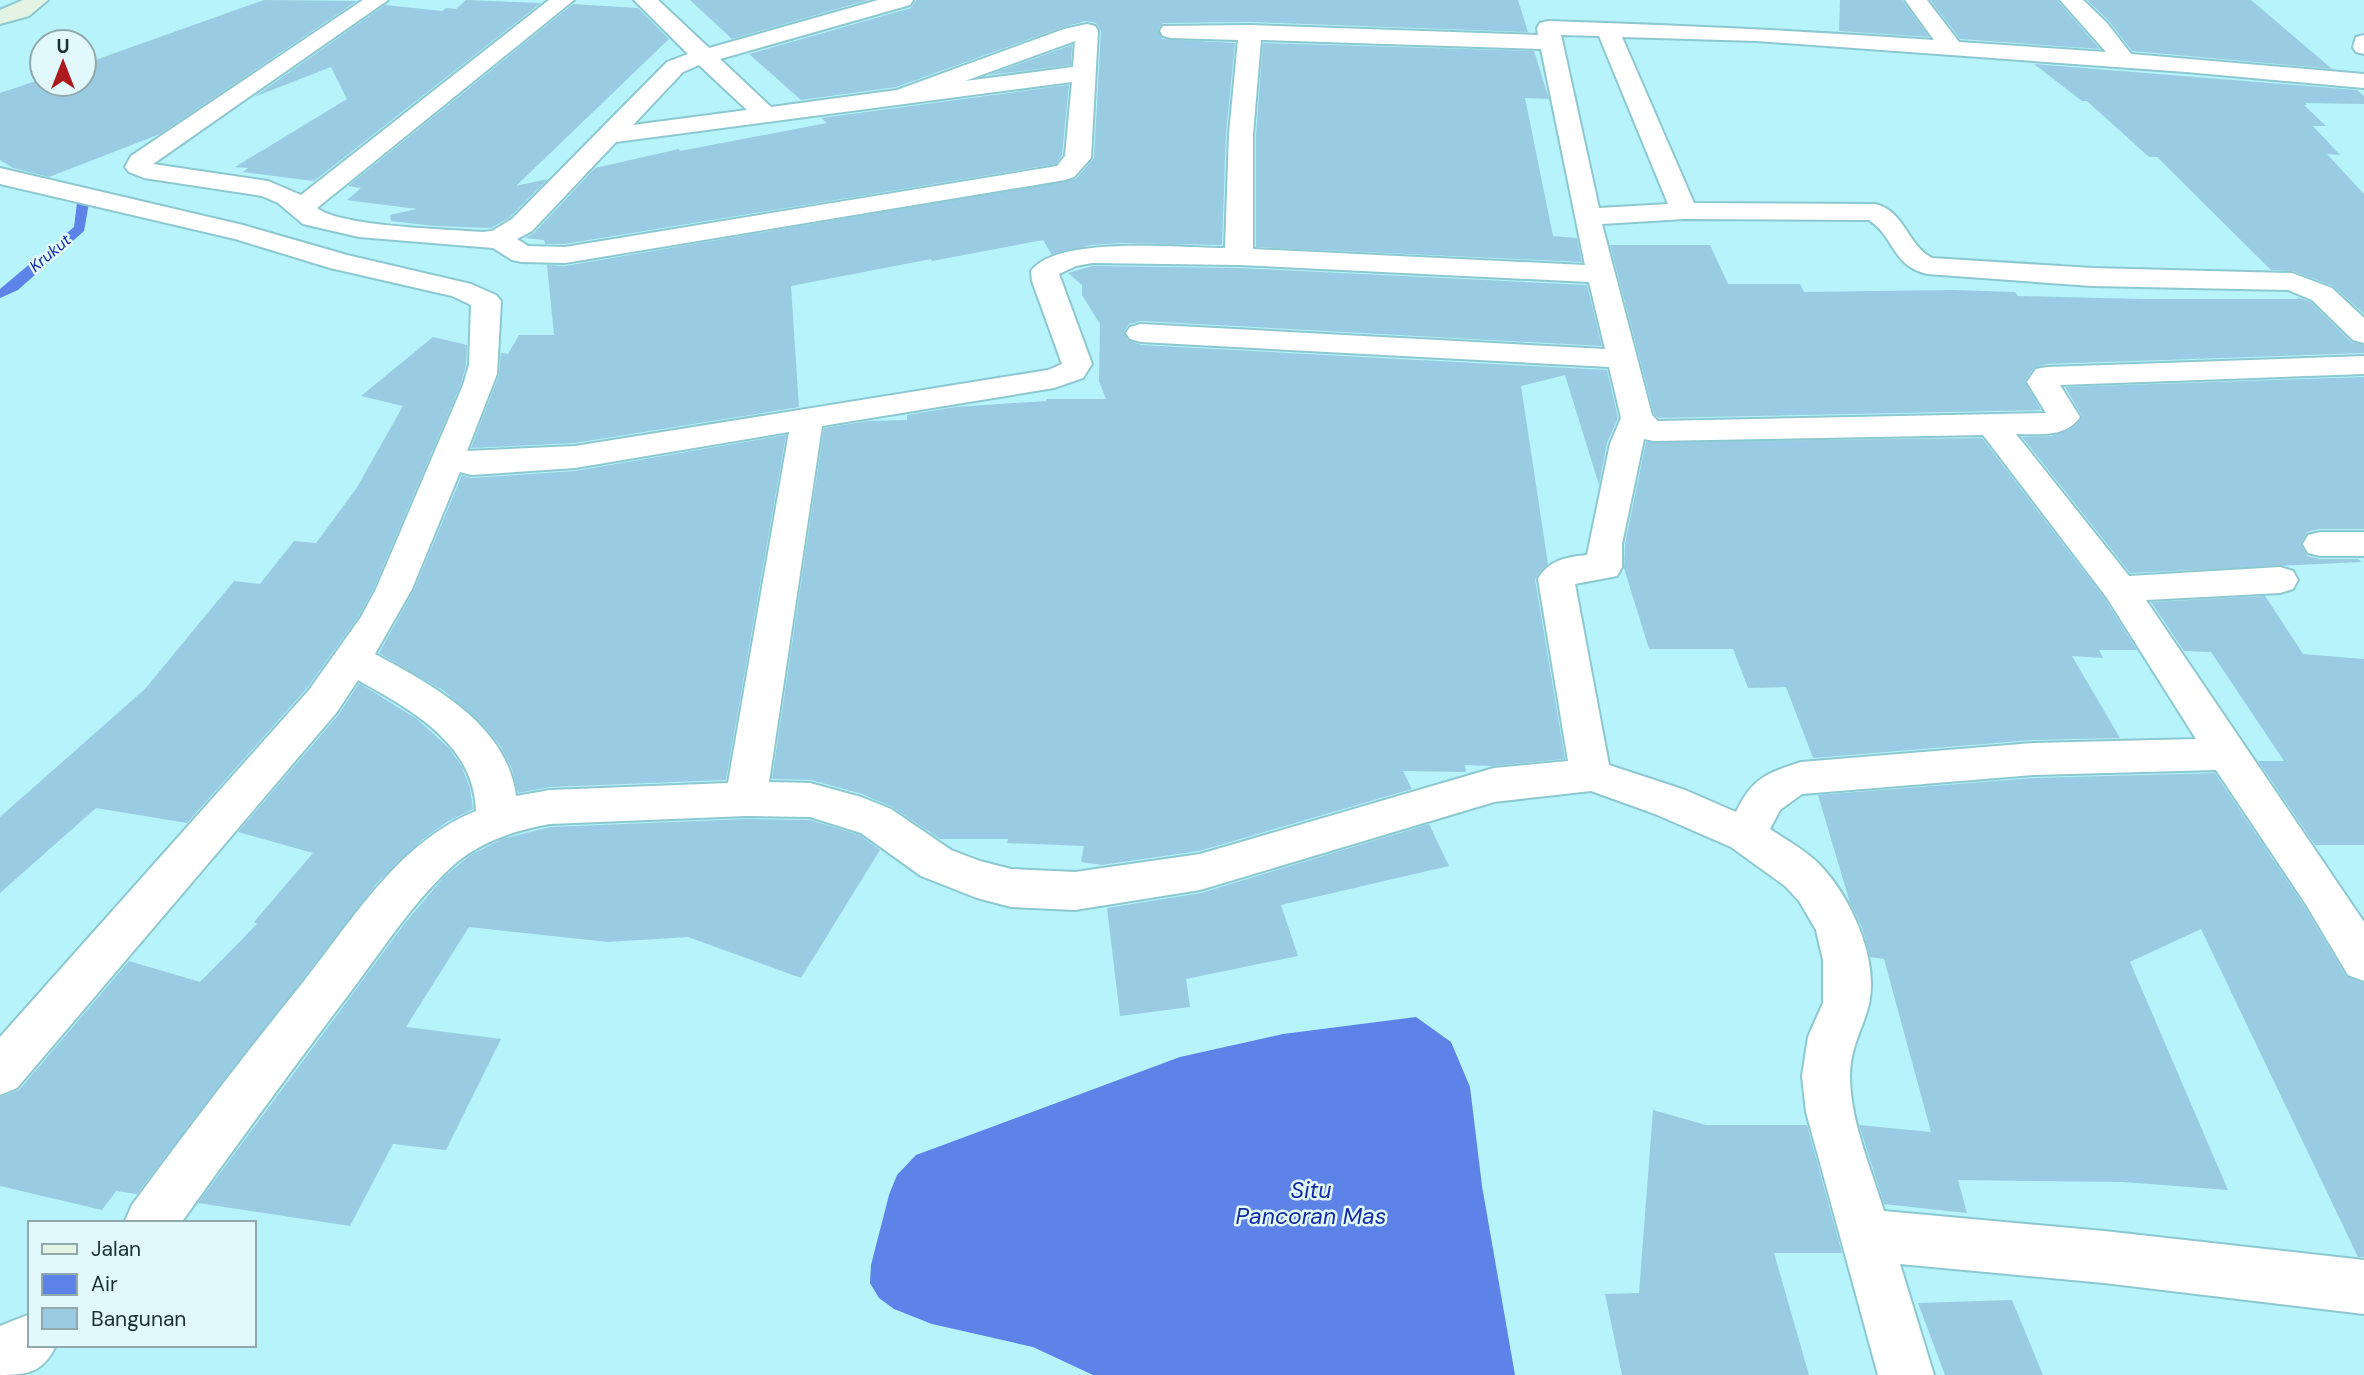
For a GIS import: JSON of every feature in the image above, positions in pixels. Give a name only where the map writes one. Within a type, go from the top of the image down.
[{"type":"main road","points":[[0,18],[14,14],[37,0]]},
{"type":"street","points":[[376,0],[140,162],[138,167],[268,189],[302,207],[313,218],[335,225],[466,240],[498,239],[522,225],[675,67],[902,0]]},
{"type":"street","points":[[302,207],[563,0]]},
{"type":"street","points":[[645,0],[766,115]]},
{"type":"street","points":[[1916,0],[1953,50]]},
{"type":"street","points":[[2071,0],[2099,28],[2124,61]]},
{"type":"street","points":[[1171,31],[1250,32],[1547,25],[1756,34],[2364,81]]},
{"type":"street","points":[[1547,25],[1587,217],[1637,418],[1645,427],[1660,433],[1993,426],[2061,421],[2064,417],[2062,411],[2043,382],[2047,376],[2364,365]]},
{"type":"street","points":[[1608,29],[1684,211]]},
{"type":"street","points":[[498,239],[522,254],[565,255],[1065,173],[1078,158],[1087,32],[1072,34],[898,98]]},
{"type":"street","points":[[1239,257],[1241,134],[1250,32]]},
{"type":"street","points":[[612,135],[1083,73]]},
{"type":"street","points":[[0,176],[243,233],[340,262],[461,290],[486,301],[483,312],[483,373],[452,442],[450,457],[394,589],[353,659],[323,701],[0,1072]]},
{"type":"street","points":[[1587,217],[1684,211],[1875,212],[1890,223],[1918,263],[1940,268],[2092,277],[2292,282],[2322,294],[2364,334]]},
{"type":"street","points":[[450,457],[471,464],[575,457],[1054,378],[1072,371],[1077,363],[1046,281],[1045,271],[1055,263],[1092,255],[1239,257],[1602,274]]},
{"type":"street","points":[[1141,333],[1624,359]]},
{"type":"street","points":[[746,799],[807,418]]},
{"type":"street","points":[[1591,775],[1556,579],[1570,569],[1604,567],[1605,544],[1626,444],[1637,418]]},
{"type":"street","points":[[1993,426],[2120,589],[2227,754],[2320,890],[2364,961]]},
{"type":"street","points":[[2320,544],[2364,544]]},
{"type":"street","points":[[2120,589],[2280,580]]},
{"type":"street","points":[[353,659],[435,707],[480,753],[494,781],[497,819]]},
{"type":"street","points":[[1746,835],[1761,801],[1780,784],[1801,778],[2033,759],[2227,754]]},
{"type":"street","points":[[151,1221],[249,1087],[405,886],[442,850],[463,835],[497,819],[550,807],[746,799],[810,800],[846,809],[876,821],[936,863],[977,879],[1011,888],[1075,891],[1200,872],[1494,785],[1591,775],[1670,802],[1746,835],[1800,873],[1814,888],[1837,925],[1846,960],[1846,1003],[1832,1037],[1826,1076],[1830,1112],[1906,1375]]},
{"type":"street","points":[[1864,1235],[2104,1257],[2364,1287]]},
{"type":"street","points":[[0,1353],[23,1347],[28,1343]]},
{"type":"water","name":"Situ Pancoran Mas","points":[[1416,1017],[1451,1042],[1470,1087],[1482,1186],[1515,1375],[1093,1375],[1033,1347],[932,1324],[894,1309],[879,1298],[870,1283],[871,1265],[889,1195],[897,1175],[916,1155],[1180,1057],[1283,1034]]},
{"type":"building","points":[[264,0],[357,1],[160,134],[49,177],[13,168],[0,160],[0,93],[28,84],[28,98],[98,98],[98,59]]},
{"type":"building","points":[[466,0],[541,3],[314,181],[243,172],[248,168],[235,167],[347,99],[331,67],[254,97],[385,5],[442,11],[446,8],[456,9]]},
{"type":"building","points":[[690,0],[868,0],[732,39]]},
{"type":"building","points":[[916,0],[1518,0],[1528,32],[1250,22],[1163,23],[1158,30],[1162,39],[1235,43],[1226,134],[1222,245],[1121,243],[1092,245],[1052,255],[1043,240],[791,286],[799,407],[575,443],[471,448],[499,375],[501,353],[508,354],[519,335],[554,335],[547,265],[565,266],[1076,179],[1094,158],[1101,31],[1096,23],[1086,21],[1063,27],[896,87],[801,100],[749,54],[911,8]]},
{"type":"building","points":[[1840,0],[1902,0],[1929,37],[1839,31]]},
{"type":"building","points":[[1930,0],[2057,0],[2100,49],[1960,39]]},
{"type":"building","points":[[2087,0],[2251,0],[2332,69],[2132,51],[2109,21]]},
{"type":"building","points":[[573,4],[638,8],[669,39],[516,186],[548,179],[510,217],[491,228],[434,226],[391,221],[390,215],[417,209],[347,200],[361,188],[348,186]]},
{"type":"building","points":[[1263,43],[1534,51],[1549,99],[1525,98],[1553,236],[1577,238],[1582,262],[1256,247],[1256,134]]},
{"type":"building","points":[[1072,45],[1071,65],[988,75]]},
{"type":"building","points":[[2034,64],[2357,90],[2364,96],[2364,104],[2304,105],[2326,126],[2313,126],[2340,155],[2327,154],[2364,194],[2364,314],[2333,286],[2293,271],[2271,270],[2157,157],[2149,157],[2087,101],[2082,101]]},
{"type":"building","points":[[1069,85],[1062,155],[1056,164],[565,244],[545,244],[544,240],[525,238],[534,233],[595,168],[679,149],[680,151],[827,123],[821,118]]},
{"type":"building","points":[[1610,245],[1710,245],[1728,284],[1800,284],[1804,292],[1952,290],[2015,292],[2018,296],[2142,299],[2299,299],[2297,297],[2311,302],[2351,342],[2364,345],[2364,353],[2047,364],[2034,368],[2025,381],[2041,410],[1659,418],[1654,414]]},
{"type":"building","points":[[1092,266],[1239,268],[1587,285],[1602,346],[1141,321],[1129,324],[1124,332],[1128,340],[1141,345],[1607,370],[1618,418],[1607,443],[1599,485],[1565,375],[1521,386],[1548,564],[1535,579],[1565,759],[1492,766],[1465,765],[1466,772],[1403,771],[1412,789],[1199,851],[1102,865],[1081,862],[1084,846],[1007,843],[1008,839],[940,839],[892,807],[862,794],[811,780],[772,779],[824,428],[869,421],[907,420],[907,415],[956,407],[1047,399],[1106,399],[1099,381],[1100,324],[1082,295],[1082,285],[1068,273]]},
{"type":"building","points":[[433,337],[467,345],[461,384],[374,588],[359,616],[307,688],[187,823],[96,808],[0,893],[0,817],[145,689],[234,581],[260,584],[294,541],[316,543],[356,489],[403,406],[361,396]]},
{"type":"building","points":[[2364,377],[2364,529],[2319,529],[2307,532],[2301,543],[2307,556],[2320,559],[2358,559],[2362,562],[2130,573],[2022,437],[2052,436],[2076,425],[2082,416],[2065,387]]},
{"type":"building","points":[[786,435],[726,780],[550,787],[518,793],[512,769],[501,747],[484,726],[444,691],[379,653],[414,590],[462,475],[471,478],[575,471]]},
{"type":"building","points":[[1982,438],[2105,599],[2137,650],[2099,650],[2103,658],[2072,656],[2120,738],[2033,740],[1813,758],[1786,687],[1748,688],[1733,649],[1649,649],[1624,568],[1625,544],[1646,442]]},
{"type":"building","points":[[2265,596],[2303,654],[2364,659],[2364,845],[2315,845],[2258,761],[2284,761],[2211,652],[2184,651],[2151,602]]},
{"type":"building","points":[[359,683],[417,719],[450,749],[462,767],[470,788],[473,809],[447,822],[422,840],[378,882],[137,1194],[116,1191],[102,1210],[0,1186],[0,1097],[19,1090],[129,961],[200,982],[257,924],[254,922],[313,853],[238,832],[339,714]]},
{"type":"building","points":[[2215,773],[2303,904],[2346,976],[2364,983],[2364,1257],[2358,1257],[2201,929],[2130,962],[2228,1190],[2123,1182],[1958,1180],[1967,1213],[1884,1204],[1859,1125],[1931,1132],[1884,959],[1870,957],[1862,927],[1850,903],[1818,795],[2033,778]]},
{"type":"building","points":[[746,819],[810,820],[860,835],[880,850],[801,978],[688,937],[608,942],[469,927],[406,1027],[501,1039],[446,1150],[393,1144],[350,1226],[198,1203],[405,923],[444,877],[469,856],[502,839],[550,827]]},
{"type":"building","points":[[1429,824],[1449,866],[1281,905],[1298,956],[1186,979],[1190,1007],[1120,1016],[1107,908],[1201,893]]},
{"type":"building","points":[[1653,1110],[1706,1125],[1807,1125],[1842,1253],[1774,1253],[1809,1375],[1622,1375],[1605,1294],[1639,1293]]},
{"type":"building","points":[[2012,1300],[2043,1375],[1945,1375],[1918,1303]]},
{"type":"waterway","name":"Krukut","points":[[0,294],[13,287],[80,228],[83,203]]}]
